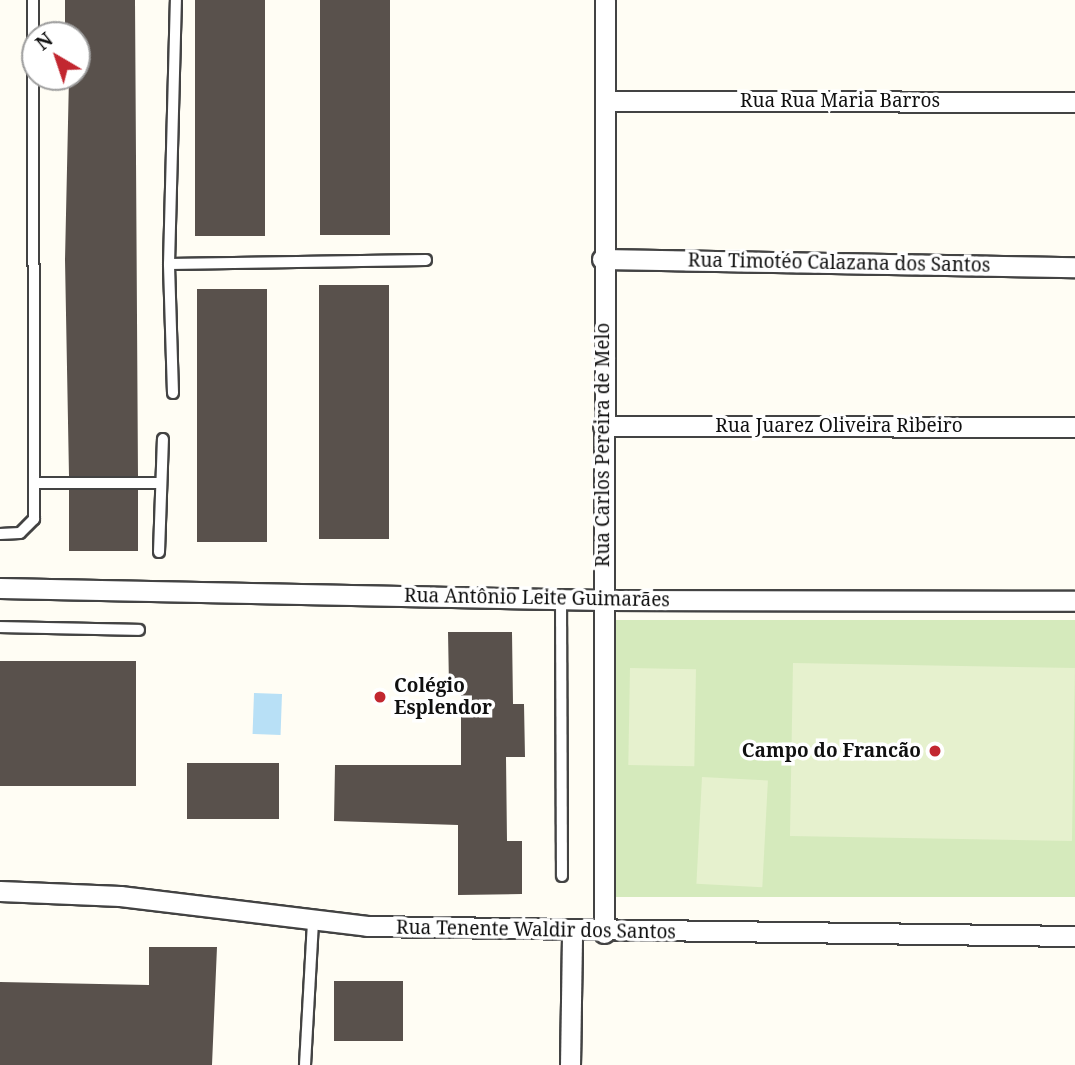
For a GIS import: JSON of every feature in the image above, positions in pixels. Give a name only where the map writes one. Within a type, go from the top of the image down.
[{"type":"street","name":"Rua Carlos Pereira de Melo","points":[[604,933],[602,259],[605,0]]},
{"type":"street","name":"Rua Rua Maria Barros","points":[[605,101],[1075,102]]},
{"type":"street","name":"Rua Timotéo Calazana dos Santos","points":[[602,259],[1075,267]]},
{"type":"street","name":"Rua Juarez Oliveira Ribeiro","points":[[603,426],[1075,427]]},
{"type":"street","name":"Rua Antônio Leite Guimarães","points":[[0,588],[561,600],[1075,601]]},
{"type":"street","name":"Rua Tenente Waldir dos Santos","points":[[0,891],[120,896],[313,921],[572,932],[1075,936]]},
{"type":"street","points":[[570,1065],[572,932]]},
{"type":"lane","points":[[0,534],[29,528],[34,519],[33,0]]},
{"type":"lane","points":[[173,393],[169,264],[176,0]]},
{"type":"lane","points":[[169,264],[426,260]]},
{"type":"lane","points":[[159,552],[163,439]]},
{"type":"lane","points":[[34,483],[160,483]]},
{"type":"lane","points":[[561,600],[562,876]]},
{"type":"lane","points":[[0,627],[139,630]]},
{"type":"lane","points":[[305,1065],[313,921]]},
{"type":"green space","points":[[611,620],[1075,620],[1075,897],[611,897]]},
{"type":"green space","name":"Campo do Francão","points":[[793,663],[1075,668],[1072,841],[790,836]]},
{"type":"green space","points":[[630,668],[696,669],[694,766],[628,765]]},
{"type":"green space","points":[[702,777],[768,780],[762,887],[696,884]]},
{"type":"water","points":[[254,693],[282,694],[281,735],[253,734]]},
{"type":"building","points":[[65,0],[135,0],[138,476],[69,476],[65,260],[69,91],[91,91],[91,21],[65,21]]},
{"type":"building","points":[[195,0],[265,0],[265,236],[195,236]]},
{"type":"building","points":[[320,0],[390,0],[390,235],[320,235]]},
{"type":"building","points":[[319,285],[389,285],[389,539],[319,539]]},
{"type":"building","points":[[197,289],[267,289],[267,542],[197,542]]},
{"type":"building","points":[[69,490],[138,490],[138,551],[69,551]]},
{"type":"building","points":[[448,632],[512,632],[513,704],[524,704],[525,757],[506,757],[507,841],[522,841],[522,894],[458,895],[458,825],[334,821],[335,765],[461,765],[461,686],[449,686]]},
{"type":"building","points":[[0,661],[136,661],[136,786],[0,786]]},
{"type":"building","points":[[187,763],[279,763],[279,819],[187,819]]},
{"type":"building","points":[[149,947],[217,947],[212,1065],[0,1065],[0,982],[149,985]]},
{"type":"building","points":[[334,981],[403,981],[403,1041],[334,1041]]},
{"type":"place","name":"Colégio Esplendor","points":[[380,697]]},
{"type":"place","name":"Campo do Francão","points":[[935,751]]}]
